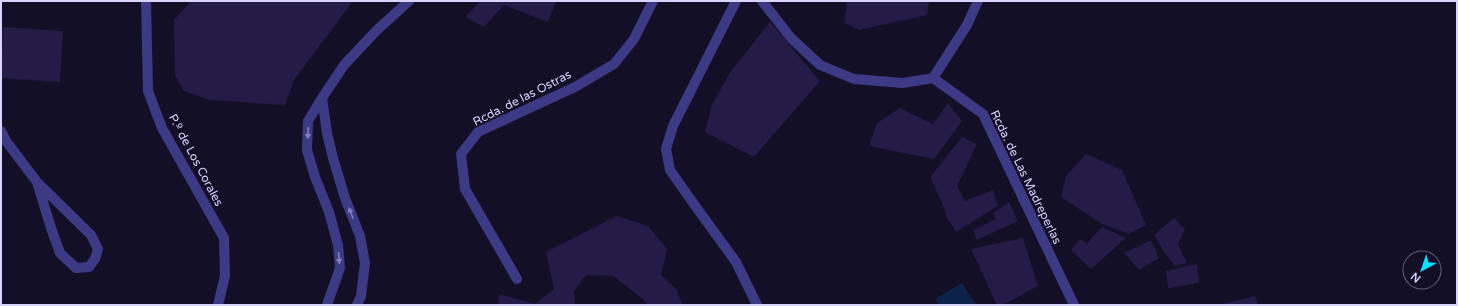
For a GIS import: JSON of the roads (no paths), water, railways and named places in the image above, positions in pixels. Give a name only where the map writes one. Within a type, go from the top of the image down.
[{"type":"street","name":"P.º de Los Corales","points":[[146,1],[148,91],[162,128],[224,238],[225,276],[218,305]]},
{"type":"street","points":[[327,305],[340,268],[338,244],[329,212],[315,177],[307,150],[308,121],[344,65],[377,30],[409,1]]},
{"type":"street","name":"Rcda. de las Ostras","points":[[517,279],[465,189],[461,154],[478,132],[575,87],[614,64],[634,39],[653,1]]},
{"type":"street","points":[[736,1],[673,126],[666,149],[670,170],[736,262],[757,305]]},
{"type":"street","points":[[762,1],[791,38],[820,65],[854,79],[903,83],[933,78],[966,25],[978,1]]},
{"type":"street","name":"Rcda. de Las Madreperlas","points":[[933,78],[983,114],[1074,305]]},
{"type":"street","points":[[322,98],[327,133],[333,158],[345,198],[360,236],[365,263],[361,296],[357,305]]},
{"type":"street","points":[[1,131],[6,141],[37,182],[91,235],[98,249],[95,259],[89,267],[76,268],[60,253],[37,182]]},
{"type":"water","points":[[962,283],[976,305],[939,305],[935,299]]}]
